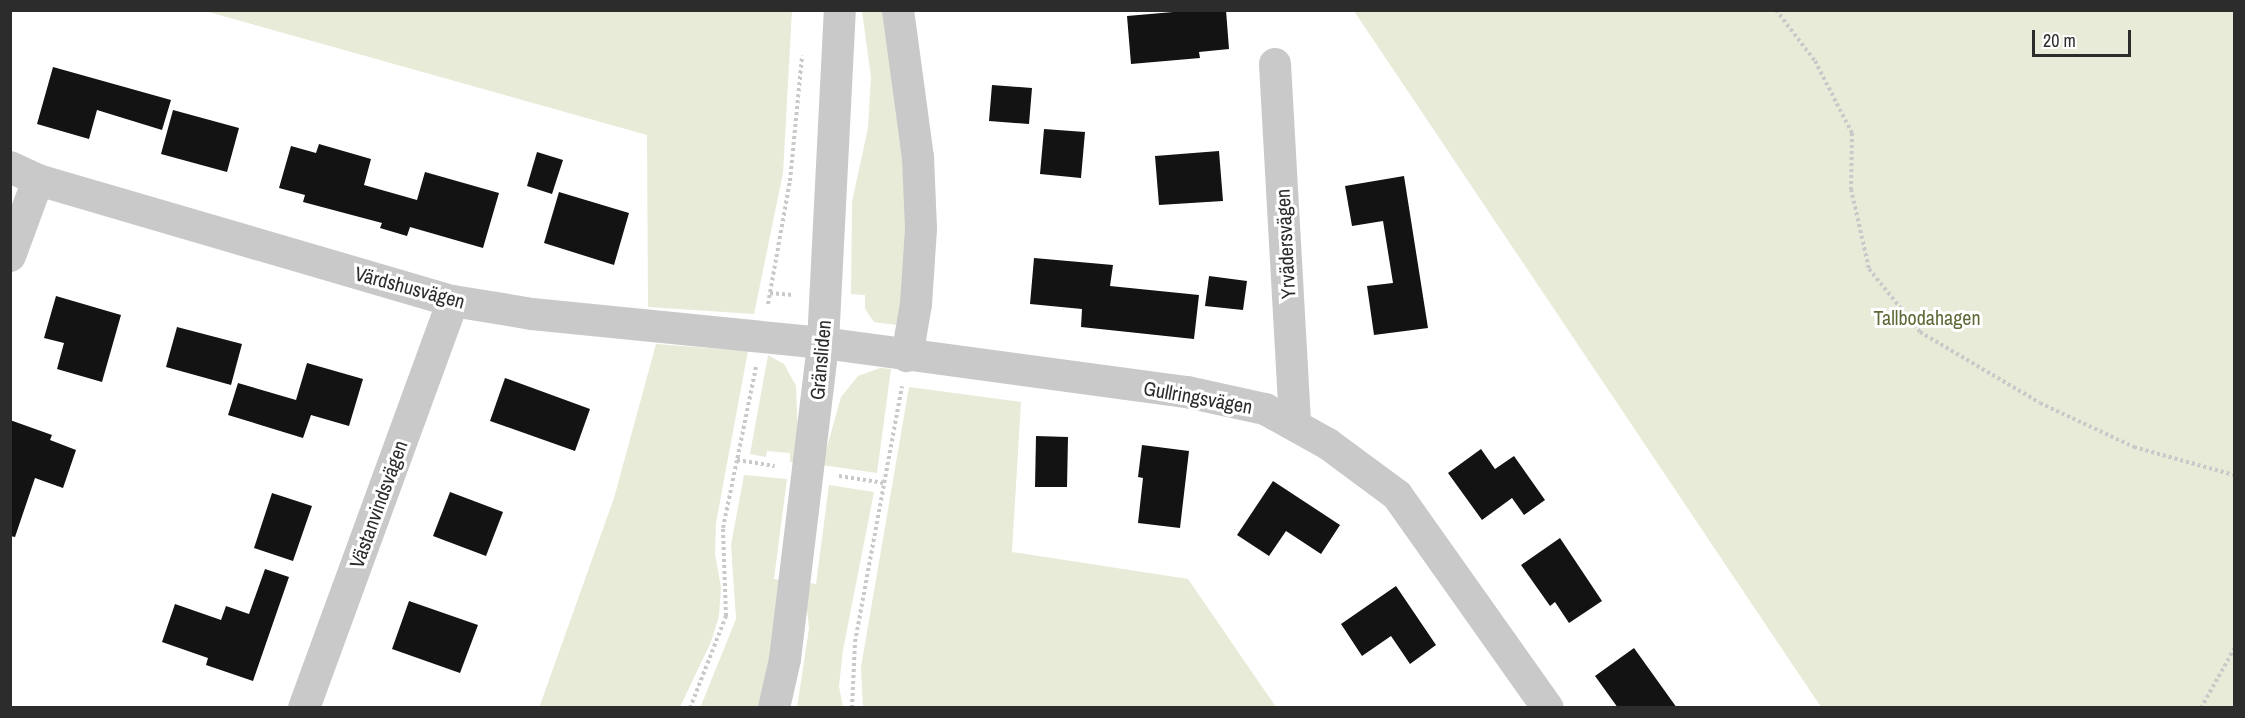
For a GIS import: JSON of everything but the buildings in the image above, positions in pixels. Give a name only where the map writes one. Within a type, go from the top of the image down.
[{"type":"street","name":"Gränsliden","points":[[774,708],[785,659],[823,343],[840,10]]},
{"type":"street","points":[[898,10],[917,150],[921,229],[916,304],[907,356]]},
{"type":"street","name":"Yrvädersvägen","points":[[1275,64],[1295,423]]},
{"type":"street","name":"Värdshusvägen","points":[[24,174],[453,301],[532,314],[823,343]]},
{"type":"street","points":[[10,256],[24,174]]},
{"type":"street","name":"Västanvindsvägen","points":[[303,708],[453,301]]},
{"type":"street","name":"Gullringsvägen","points":[[823,343],[1233,399],[1295,423],[1397,495],[1548,708]]},
{"type":"path","points":[[1776,10],[1815,61],[1852,133],[1851,189],[1869,269],[1920,332],[2040,403],[2134,447],[2235,475]]},
{"type":"path","points":[[690,708],[726,616],[723,528],[762,336],[790,181],[803,45]]},
{"type":"path","points":[[852,708],[855,642],[907,356]]},
{"type":"path","points":[[737,460],[884,483]]},
{"type":"path","points":[[2201,708],[2235,649]]},
{"type":"green space","points":[[205,11],[792,11],[783,173],[754,314],[648,307],[647,135]]},
{"type":"green space","points":[[862,11],[886,11],[908,187],[902,308],[896,325],[874,322],[865,309],[865,295],[851,294],[852,202],[868,128],[871,77]]},
{"type":"green space","name":"Tallbodahagen","points":[[1354,11],[2234,11],[2234,707],[1821,707]]},
{"type":"green space","points":[[656,344],[748,351],[716,523],[715,554],[721,587],[719,616],[711,642],[680,707],[539,708],[614,498]]},
{"type":"green space","points":[[768,355],[784,364],[796,386],[799,463],[790,462],[790,453],[767,451],[766,457],[750,454]]},
{"type":"green space","points":[[880,368],[891,369],[877,473],[822,465],[841,397],[858,376]]},
{"type":"green space","points":[[909,387],[1021,402],[1012,552],[1188,579],[1276,707],[863,707],[861,667]]},
{"type":"green space","points":[[744,475],[787,479],[774,579],[785,581],[773,649],[759,707],[700,708],[736,619],[731,545]]},
{"type":"green space","points":[[829,485],[874,492],[843,650],[839,686],[843,707],[797,708],[809,628],[804,582],[816,584]]}]
